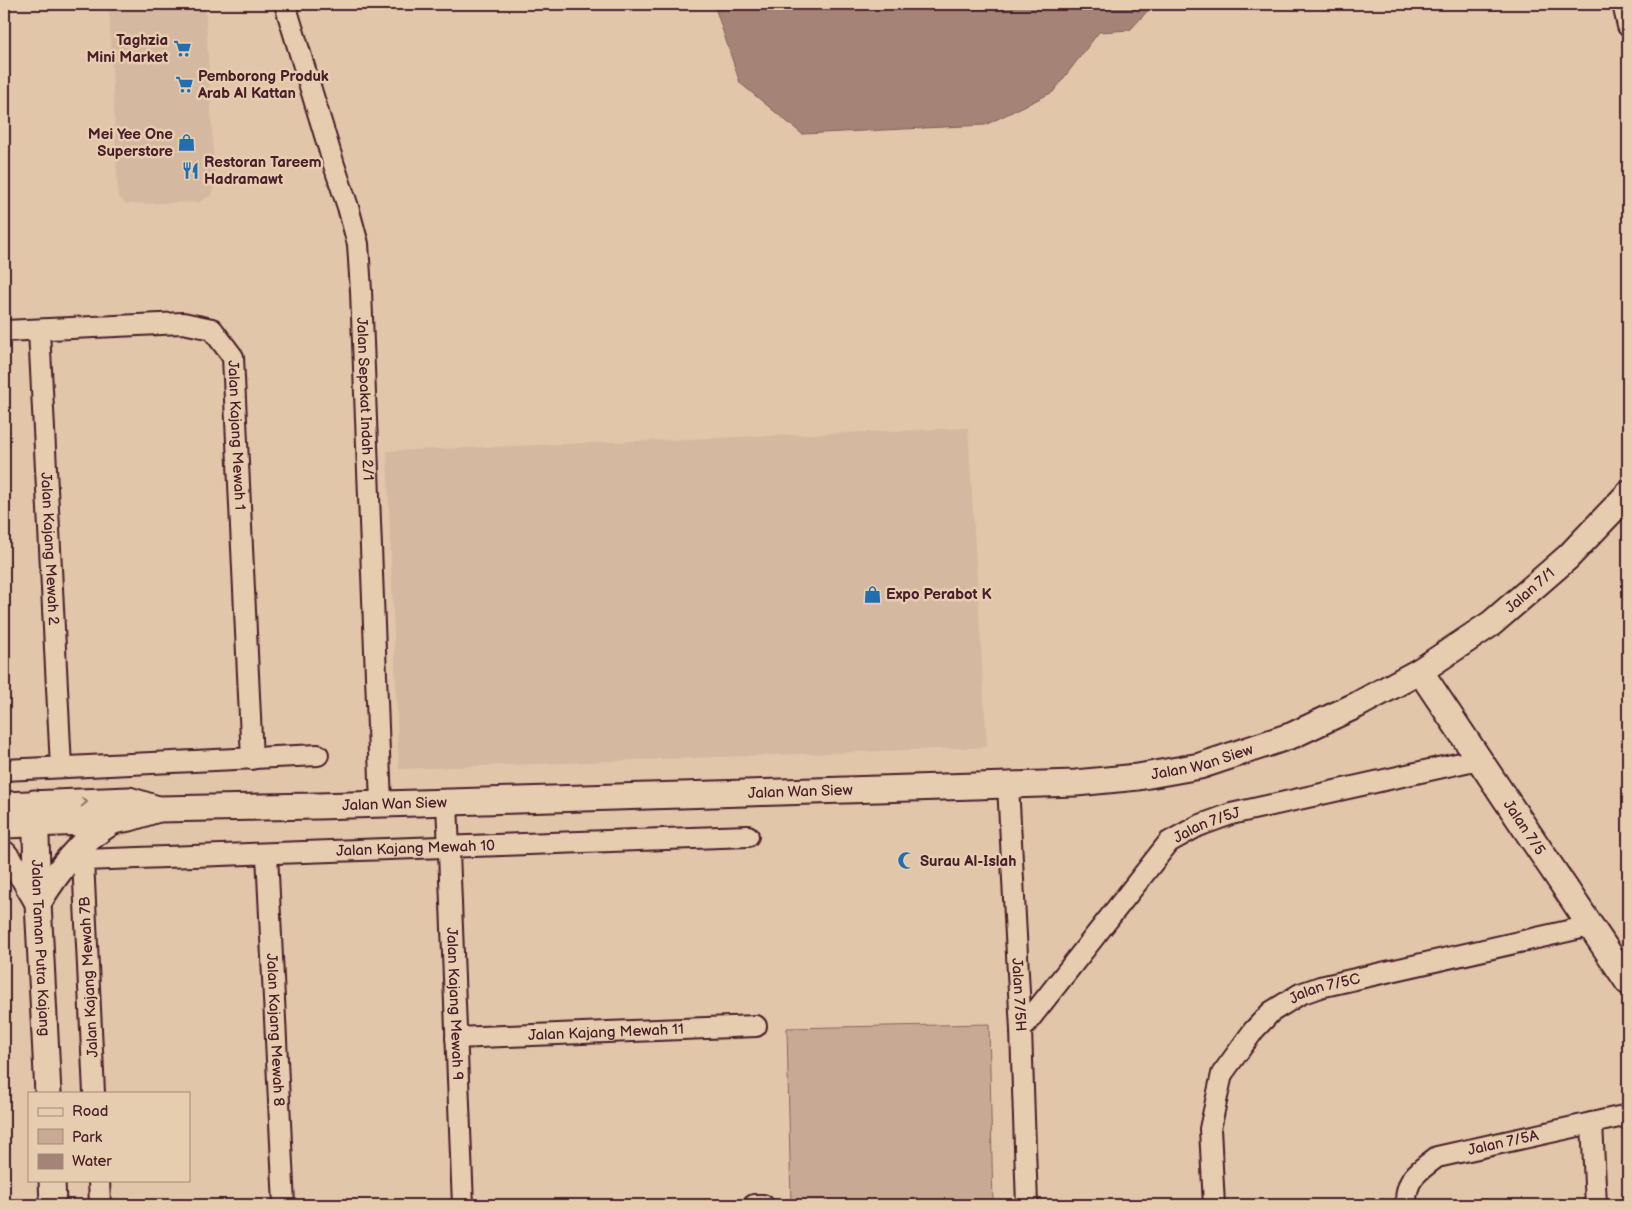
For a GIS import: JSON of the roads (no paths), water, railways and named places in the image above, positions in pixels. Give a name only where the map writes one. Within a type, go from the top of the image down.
[{"type":"street","name":"Jalan Sepakat Indah 2/1","points":[[285,4],[358,244],[381,804]]},
{"type":"street","points":[[1623,4],[1628,26]]},
{"type":"street","name":"Jalan Kajang Mewah 1","points":[[4,331],[183,323],[212,329],[234,357],[252,758]]},
{"type":"street","name":"Jalan Kajang Mewah 2","points":[[40,330],[61,767]]},
{"type":"street","name":"Jalan 7/1","points":[[1420,671],[1492,623],[1568,557],[1628,494]]},
{"type":"street","name":"Jalan Wan Siew","points":[[4,805],[36,814],[113,821],[158,809],[1076,783],[1138,777],[1200,766],[1293,735],[1357,705],[1420,671]]},
{"type":"street","name":"Jalan 7/5","points":[[1420,671],[1628,982]]},
{"type":"street","points":[[4,770],[318,756]]},
{"type":"street","name":"Jalan 7/5J","points":[[1021,1030],[1169,842],[1198,826],[1231,814],[1479,759]]},
{"type":"street","name":"Jalan 7/5H","points":[[1008,785],[1021,1030],[1027,1205]]},
{"type":"street","name":"Jalan Wan Siew","points":[[4,825],[36,814],[129,800],[158,809]]},
{"type":"street","name":"Jalan Kajang Mewah 9","points":[[447,802],[463,1205]]},
{"type":"street","name":"Jalan Taman Putra Kajang","points":[[36,814],[38,903],[48,1092]]},
{"type":"street","points":[[4,854],[23,877],[38,903],[79,846],[96,831],[113,821]]},
{"type":"street","name":"Jalan Kajang Mewah 10","points":[[83,860],[748,836]]},
{"type":"street","name":"Jalan Kajang Mewah 8","points":[[267,854],[284,1205]]},
{"type":"street","name":"Jalan Kajang Mewah 7B","points":[[83,860],[94,1092]]},
{"type":"street","name":"Jalan 7/5C","points":[[1214,1205],[1210,1129],[1222,1074],[1254,1030],[1271,1012],[1300,994],[1320,987],[1590,926]]},
{"type":"street","name":"Jalan Kajang Mewah 11","points":[[456,1038],[756,1026]]},
{"type":"street","name":"Jalan 7/5A","points":[[1406,1205],[1406,1196],[1415,1173],[1436,1157],[1628,1115]]},
{"type":"street","points":[[1592,1123],[1596,1205]]},
{"type":"street","points":[[52,1182],[53,1205]]},
{"type":"street","points":[[99,1182],[100,1205]]},
{"type":"street","points":[[754,1205],[763,1205]]},
{"type":"water","points":[[714,4],[1154,4],[1130,30],[1099,32],[1053,92],[985,125],[802,134],[740,83]]},
{"type":"place","name":"Taghzia Mini Market","points":[[182,49]]},
{"type":"place","name":"Pemborong Produk Arab Al Kattan","points":[[184,85]]},
{"type":"place","name":"Mei Yee One Superstore","points":[[187,143]]},
{"type":"place","name":"Restoran Tareem Hadramawt","points":[[190,171]]},
{"type":"place","name":"Expo Perabot K","points":[[872,594]]},
{"type":"place","name":"Surau Al-Islah","points":[[906,861]]}]
